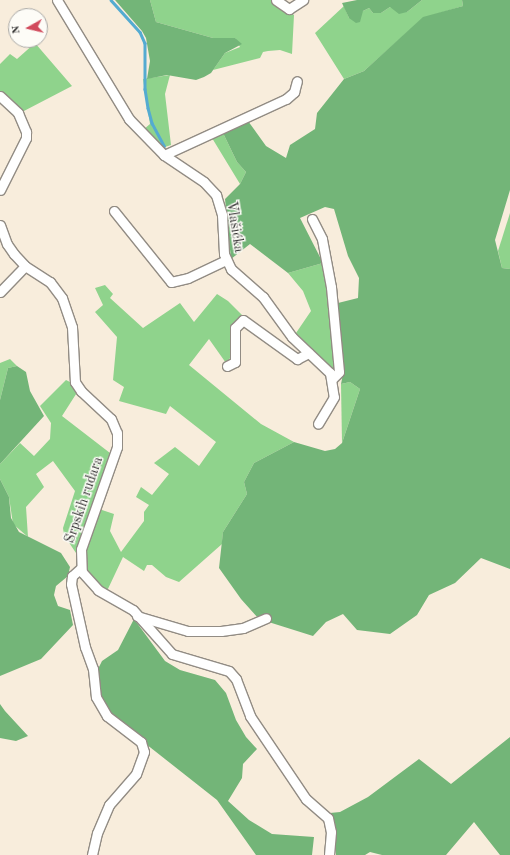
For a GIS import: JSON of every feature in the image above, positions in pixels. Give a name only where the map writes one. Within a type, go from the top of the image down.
[{"type":"street","name":"Vlašićka","points":[[57,0],[115,99],[138,130],[164,155],[204,182],[216,195],[220,208],[226,260],[234,273],[268,302],[292,337],[327,368],[332,379]]},
{"type":"street","points":[[276,0],[289,9],[303,0]]},
{"type":"street","points":[[164,155],[286,99],[294,92],[297,81]]},
{"type":"street","points":[[0,96],[18,113],[26,132],[23,143],[0,190]]},
{"type":"street","points":[[114,211],[171,282],[188,278],[226,260]]},
{"type":"street","points":[[312,219],[322,239],[331,287],[339,372],[337,376],[332,379],[334,396],[318,424]]},
{"type":"street","name":"Srpskih rudara","points":[[0,225],[7,244],[25,266],[50,282],[62,298],[72,327],[76,382],[81,391],[111,419],[118,439],[81,549],[81,568]]},
{"type":"street","points":[[0,292],[25,266]]},
{"type":"street","points":[[227,366],[235,362],[235,328],[243,320],[297,359],[309,353]]},
{"type":"street","points":[[92,855],[97,833],[110,806],[136,774],[144,752],[141,742],[108,716],[96,697],[93,669],[85,647],[71,584],[72,576],[81,568],[94,586],[127,605],[172,654],[229,671],[236,679],[250,716],[306,800],[328,818],[331,832],[329,855]]},
{"type":"street","points":[[137,616],[188,631],[215,631],[243,628],[266,618]]},
{"type":"green space","points":[[115,0],[150,0],[156,22],[213,38],[235,38],[242,44],[225,53],[211,73],[196,80],[167,75],[147,79],[150,61],[146,38],[142,31]]},
{"type":"green space","points":[[150,0],[271,0],[294,15],[292,54],[280,50],[263,52],[260,58],[213,70],[225,53],[240,47],[235,38],[213,38],[156,22]]},
{"type":"green space","points":[[357,0],[422,0],[407,12],[399,14],[390,7],[381,13],[373,13],[369,8],[363,11],[360,22],[356,23],[349,18],[342,3]]},
{"type":"green space","points":[[422,0],[462,0],[463,6],[423,18],[364,71],[344,79],[315,33],[344,6],[349,18],[369,8],[373,13],[381,13],[390,7],[407,12]]},
{"type":"green space","points":[[462,0],[510,0],[510,190],[495,240],[502,268],[510,269],[510,569],[481,558],[455,583],[429,595],[417,615],[390,634],[357,630],[343,614],[326,622],[313,636],[259,619],[241,599],[219,568],[223,532],[247,494],[244,482],[254,463],[294,442],[325,451],[335,449],[342,443],[360,389],[350,382],[341,384],[344,369],[338,303],[358,298],[359,278],[348,256],[334,209],[325,207],[300,218],[323,263],[288,273],[250,244],[231,259],[225,199],[240,184],[246,172],[237,162],[223,133],[248,121],[266,146],[286,158],[290,145],[315,129],[317,113],[344,79],[364,71],[423,17],[463,6]]},
{"type":"green space","points":[[29,48],[39,48],[72,86],[22,112],[0,92],[0,64],[10,54],[17,59]]},
{"type":"green space","points":[[170,75],[165,94],[171,145],[162,148],[143,130],[150,124],[143,79]]},
{"type":"green space","points":[[223,133],[237,162],[246,172],[240,184],[212,138]]},
{"type":"green space","points":[[510,213],[510,269],[502,268],[498,251]]},
{"type":"green space","points":[[323,263],[329,287],[334,370],[296,333],[311,311],[303,291],[288,273]]},
{"type":"green space","points":[[105,285],[113,294],[110,298],[143,328],[180,303],[194,322],[217,294],[228,301],[245,318],[239,318],[232,324],[231,357],[226,363],[209,339],[189,365],[261,424],[294,442],[254,463],[244,482],[247,494],[223,532],[222,544],[179,582],[166,577],[152,565],[147,565],[144,571],[123,557],[107,591],[91,578],[82,555],[99,509],[114,514],[110,531],[121,552],[144,521],[144,512],[149,505],[136,497],[141,487],[152,495],[169,474],[154,463],[175,447],[199,466],[216,442],[170,406],[166,414],[119,401],[124,387],[113,380],[117,337],[95,312],[103,305],[95,288]]},
{"type":"green space","points":[[10,359],[17,366],[8,368],[0,400],[0,363]]},
{"type":"green space","points":[[17,366],[26,372],[30,391],[44,416],[0,464],[0,400],[8,368]]},
{"type":"green space","points":[[66,380],[74,384],[78,391],[62,416],[110,453],[76,553],[64,535],[63,528],[75,491],[53,461],[36,474],[44,487],[26,507],[28,537],[13,524],[9,497],[0,479],[0,464],[20,443],[34,456],[50,439],[51,423],[40,406]]},
{"type":"green space","points":[[350,382],[360,389],[342,443],[341,384]]},
{"type":"green space","points":[[0,479],[9,497],[11,518],[19,532],[61,553],[70,567],[68,576],[56,586],[54,595],[58,606],[70,610],[73,625],[41,659],[0,676]]},
{"type":"green space","points":[[134,619],[165,661],[180,670],[215,680],[226,693],[236,720],[246,737],[257,749],[243,764],[242,778],[228,801],[249,820],[272,834],[314,837],[312,855],[256,855],[217,800],[113,718],[100,697],[96,673],[102,661],[118,650]]},
{"type":"green space","points":[[0,704],[28,736],[16,741],[0,738]]},
{"type":"green space","points":[[510,737],[510,855],[500,855],[474,822],[446,855],[382,855],[370,852],[365,855],[336,855],[335,822],[330,813],[340,812],[368,797],[419,759],[451,784]]},
{"type":"waterway","points":[[111,0],[140,32],[145,43],[145,89],[148,108],[152,123],[164,146]]}]
